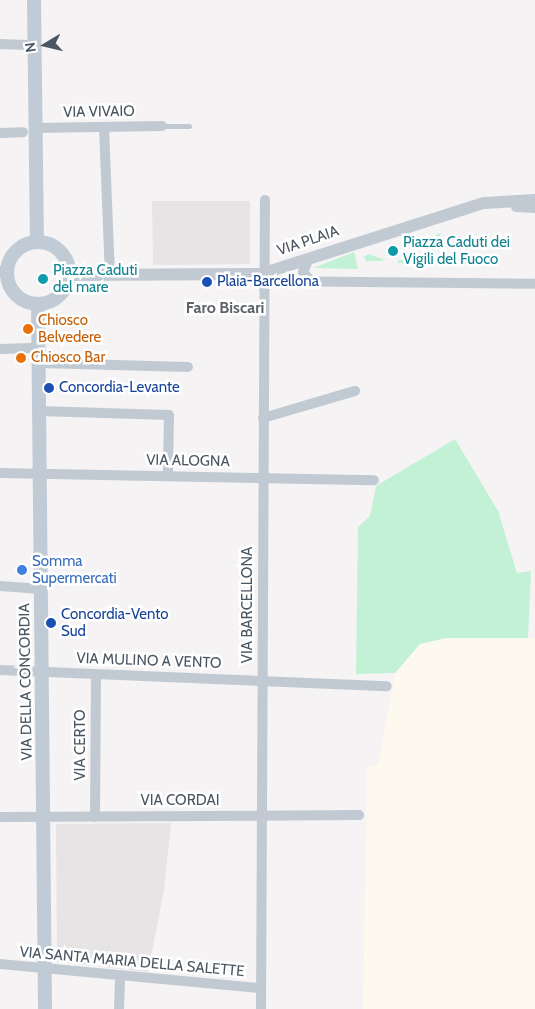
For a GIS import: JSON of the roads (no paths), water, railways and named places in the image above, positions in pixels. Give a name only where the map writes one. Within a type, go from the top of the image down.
[{"type":"main road","points":[[34,0],[34,45],[29,130],[37,242]]},
{"type":"main road","points":[[37,242],[62,254],[69,275],[59,296],[38,304],[17,296],[3,272],[14,252],[37,242]]},
{"type":"main road","name":"VIA DELLA CONCORDIA","points":[[38,304],[45,1009]]},
{"type":"street","points":[[0,44],[34,45]]},
{"type":"street","name":"VIA VIVAIO","points":[[0,132],[162,126]]},
{"type":"street","points":[[104,127],[110,274]]},
{"type":"street","name":"VIA BARCELLONA","points":[[261,1009],[263,681],[262,278],[265,200]]},
{"type":"street","name":"VIA PLAIA","points":[[69,275],[110,274],[262,278],[309,258],[498,202],[535,200]]},
{"type":"street","points":[[498,202],[535,208]]},
{"type":"street","points":[[309,258],[303,272],[310,280]]},
{"type":"street","points":[[262,278],[535,284]]},
{"type":"street","points":[[0,349],[38,348]]},
{"type":"street","points":[[39,363],[188,367]]},
{"type":"street","points":[[263,418],[355,392]]},
{"type":"street","points":[[39,411],[169,415],[168,475]]},
{"type":"street","name":"VIA ALOGNA","points":[[0,473],[374,480]]},
{"type":"street","points":[[0,586],[41,589]]},
{"type":"street","name":"VIA MULINO A VENTO","points":[[0,670],[387,686]]},
{"type":"street","name":"VIA CERTO","points":[[95,817],[96,674]]},
{"type":"street","name":"VIA CORDAI","points":[[0,817],[360,815]]},
{"type":"street","name":"VIA SANTA MARIA DELLA SALETTE","points":[[0,964],[45,970],[261,988]]},
{"type":"street","points":[[119,1009],[120,976]]},
{"type":"lane","points":[[162,126],[189,126]]},
{"type":"place","name":"Piazza Caduti dei Vigili del Fuoco","points":[[393,251]]},
{"type":"place","name":"Piazza Caduti del mare","points":[[43,279]]},
{"type":"place","name":"Plaia-Barcellona","points":[[207,282]]},
{"type":"place","name":"Chiosco Belvedere","points":[[28,329]]},
{"type":"place","name":"Chiosco Bar","points":[[21,358]]},
{"type":"place","name":"Concordia-Levante","points":[[49,388]]},
{"type":"place","name":"Somma Supermercati","points":[[22,570]]},
{"type":"place","name":"Concordia-Vento Sud","points":[[51,623]]},
{"type":"district","name":"Faro Biscari","points":[[225,308]]}]
